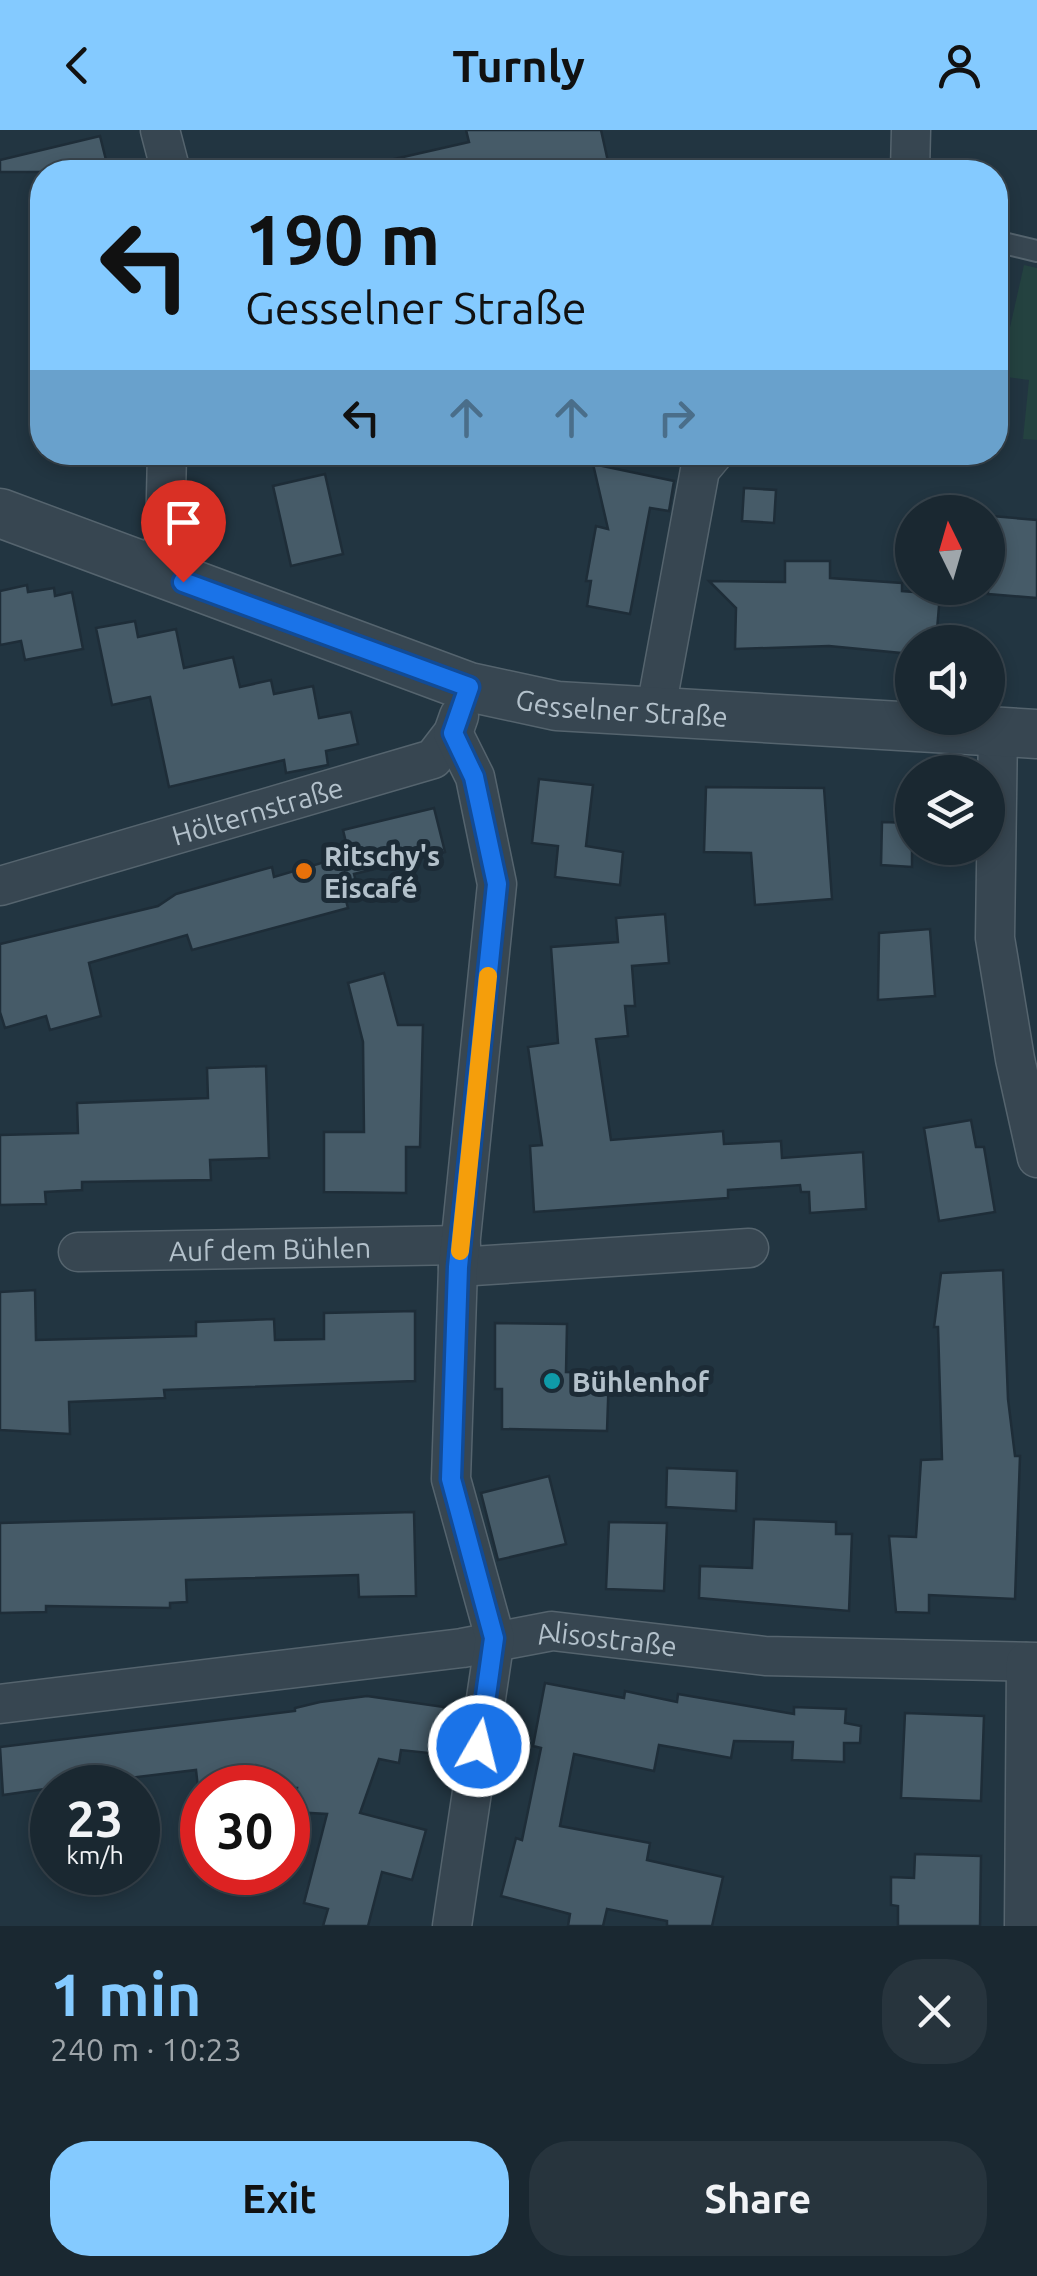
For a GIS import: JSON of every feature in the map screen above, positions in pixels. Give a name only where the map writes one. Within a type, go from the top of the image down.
[{"type":"street","points":[[160,130],[167,160]]},
{"type":"street","points":[[910,160],[911,130]]},
{"type":"street","points":[[152,571],[166,540],[168,465]]},
{"type":"street","points":[[656,714],[700,470],[704,465]]},
{"type":"street","name":"Gesselner Straße","points":[[0,513],[469,687],[557,706],[1018,732]]},
{"type":"street","points":[[452,1926],[494,1638],[451,1479],[459,1256],[497,884],[474,777],[453,733],[469,687]]},
{"type":"street","points":[[1018,732],[995,938],[1014,1059],[1037,1158]]},
{"type":"street","name":"Hölternstraße","points":[[0,886],[433,759],[453,733]]},
{"type":"street","name":"Auf dem Bühlen","points":[[78,1252],[459,1256],[749,1248]]},
{"type":"street","name":"Alisostraße","points":[[0,1704],[462,1648],[494,1638],[552,1631],[765,1656],[1031,1662]]},
{"type":"street","points":[[1028,1922],[1031,1662]]},
{"type":"lane","points":[[1008,244],[1037,251]]},
{"type":"green space","points":[[1024,265],[1037,268],[1037,440],[1023,439],[1029,380],[1008,377],[1008,336]]},
{"type":"building","points":[[466,130],[601,130],[608,160],[390,160],[469,142]]},
{"type":"building","points":[[100,136],[106,160],[30,160],[30,172],[0,172],[0,160]]},
{"type":"building","points":[[593,465],[674,481],[669,511],[650,508],[630,614],[587,606],[591,581],[586,581],[596,526],[608,529]]},
{"type":"building","points":[[325,474],[343,554],[291,566],[273,486]]},
{"type":"building","points":[[744,488],[776,490],[774,523],[742,521]]},
{"type":"building","points":[[1005,517],[1037,520],[1037,598],[1005,595]]},
{"type":"building","points":[[785,561],[830,561],[830,578],[895,583],[895,605],[939,605],[937,625],[895,625],[895,652],[829,646],[735,649],[736,608],[709,581],[785,582]]},
{"type":"building","points":[[27,585],[28,592],[54,588],[55,596],[72,592],[83,649],[25,660],[21,641],[0,645],[0,591]]},
{"type":"building","points":[[135,621],[138,637],[176,629],[184,668],[233,657],[240,687],[271,680],[274,694],[313,686],[319,718],[351,712],[358,744],[326,751],[328,765],[286,773],[284,760],[169,787],[150,697],[112,705],[96,628]]},
{"type":"building","points":[[539,779],[593,785],[586,846],[623,852],[620,885],[555,877],[558,846],[532,843]]},
{"type":"building","points":[[706,787],[824,788],[832,899],[755,905],[751,853],[704,852]]},
{"type":"building","points":[[434,808],[445,852],[354,874],[359,894],[345,897],[348,908],[192,950],[187,935],[89,963],[101,1016],[50,1030],[46,1016],[5,1028],[0,1012],[0,944],[158,906],[176,894],[272,867],[274,877],[349,855],[343,830]]},
{"type":"building","points":[[882,822],[895,822],[895,865],[912,867],[881,865]]},
{"type":"building","points":[[665,914],[669,963],[632,966],[635,1006],[625,1006],[628,1036],[596,1039],[611,1140],[723,1131],[724,1144],[781,1141],[782,1158],[863,1152],[866,1209],[810,1213],[809,1192],[801,1192],[800,1185],[728,1190],[728,1198],[534,1212],[530,1146],[542,1145],[528,1047],[558,1043],[551,947],[618,942],[616,918]]},
{"type":"building","points":[[930,929],[935,996],[878,1000],[879,933]]},
{"type":"building","points":[[384,973],[398,1025],[423,1025],[420,1147],[406,1147],[406,1193],[324,1192],[324,1132],[364,1132],[363,1042],[348,983]]},
{"type":"building","points":[[266,1066],[269,1158],[210,1160],[211,1180],[82,1182],[82,1190],[45,1192],[46,1204],[0,1205],[0,1135],[78,1133],[77,1103],[208,1098],[207,1068]]},
{"type":"building","points":[[971,1120],[976,1147],[984,1147],[995,1212],[939,1221],[924,1128]]},
{"type":"building","points":[[1003,1270],[1008,1399],[1015,1456],[1020,1456],[1015,1599],[929,1595],[929,1613],[896,1612],[889,1536],[916,1537],[921,1460],[942,1459],[938,1327],[934,1327],[941,1273]]},
{"type":"building","points":[[35,1290],[36,1340],[196,1336],[196,1322],[274,1319],[275,1340],[324,1339],[324,1313],[415,1311],[415,1381],[164,1390],[165,1398],[69,1402],[70,1434],[0,1430],[0,1292]]},
{"type":"building","name":"Bühlenhof","points":[[495,1323],[567,1324],[566,1372],[609,1373],[607,1431],[502,1429],[502,1389],[495,1389]]},
{"type":"building","points":[[667,1468],[737,1471],[736,1511],[666,1507]]},
{"type":"building","points":[[549,1476],[566,1544],[498,1560],[481,1493]]},
{"type":"building","points":[[414,1512],[416,1596],[359,1597],[358,1575],[186,1580],[187,1602],[170,1603],[170,1608],[46,1606],[46,1612],[0,1613],[0,1523]]},
{"type":"building","points":[[754,1519],[836,1522],[836,1534],[852,1534],[849,1611],[699,1598],[700,1566],[752,1568]]},
{"type":"building","points":[[609,1522],[667,1523],[664,1591],[606,1589]]},
{"type":"building","points":[[545,1683],[624,1698],[625,1691],[677,1702],[678,1694],[794,1714],[794,1707],[846,1709],[845,1723],[861,1726],[860,1743],[844,1743],[844,1762],[792,1760],[793,1742],[734,1741],[731,1758],[659,1745],[654,1771],[574,1754],[560,1826],[650,1843],[647,1860],[723,1877],[712,1926],[667,1926],[667,1921],[607,1909],[603,1926],[568,1926],[570,1914],[501,1896],[516,1838],[522,1840],[541,1748],[533,1746]]},
{"type":"building","points":[[367,1696],[444,1707],[438,1754],[401,1750],[399,1763],[379,1759],[360,1813],[426,1830],[412,1880],[382,1872],[368,1926],[323,1926],[328,1909],[304,1903],[306,1895],[310,1895],[310,1880],[327,1814],[310,1813],[310,1765],[180,1765],[180,1772],[160,1774],[160,1765],[30,1765],[30,1791],[3,1795],[0,1747],[295,1711],[320,1702]]},
{"type":"building","points":[[905,1713],[984,1716],[981,1801],[901,1798]]},
{"type":"building","points":[[915,1854],[981,1856],[980,1926],[898,1926],[898,1906],[891,1905],[891,1877],[914,1878]]},
{"type":"slow traffic","points":[[460,1251],[488,976]]},
{"type":"place","name":"Ritschy's Eiscafé","points":[[304,871]]},
{"type":"place","name":"Bühlenhof","points":[[552,1381]]},
{"type":"route","points":[[183,582],[469,687],[453,733],[474,777],[497,884],[458,1267],[451,1479],[494,1638],[479,1746]]}]
